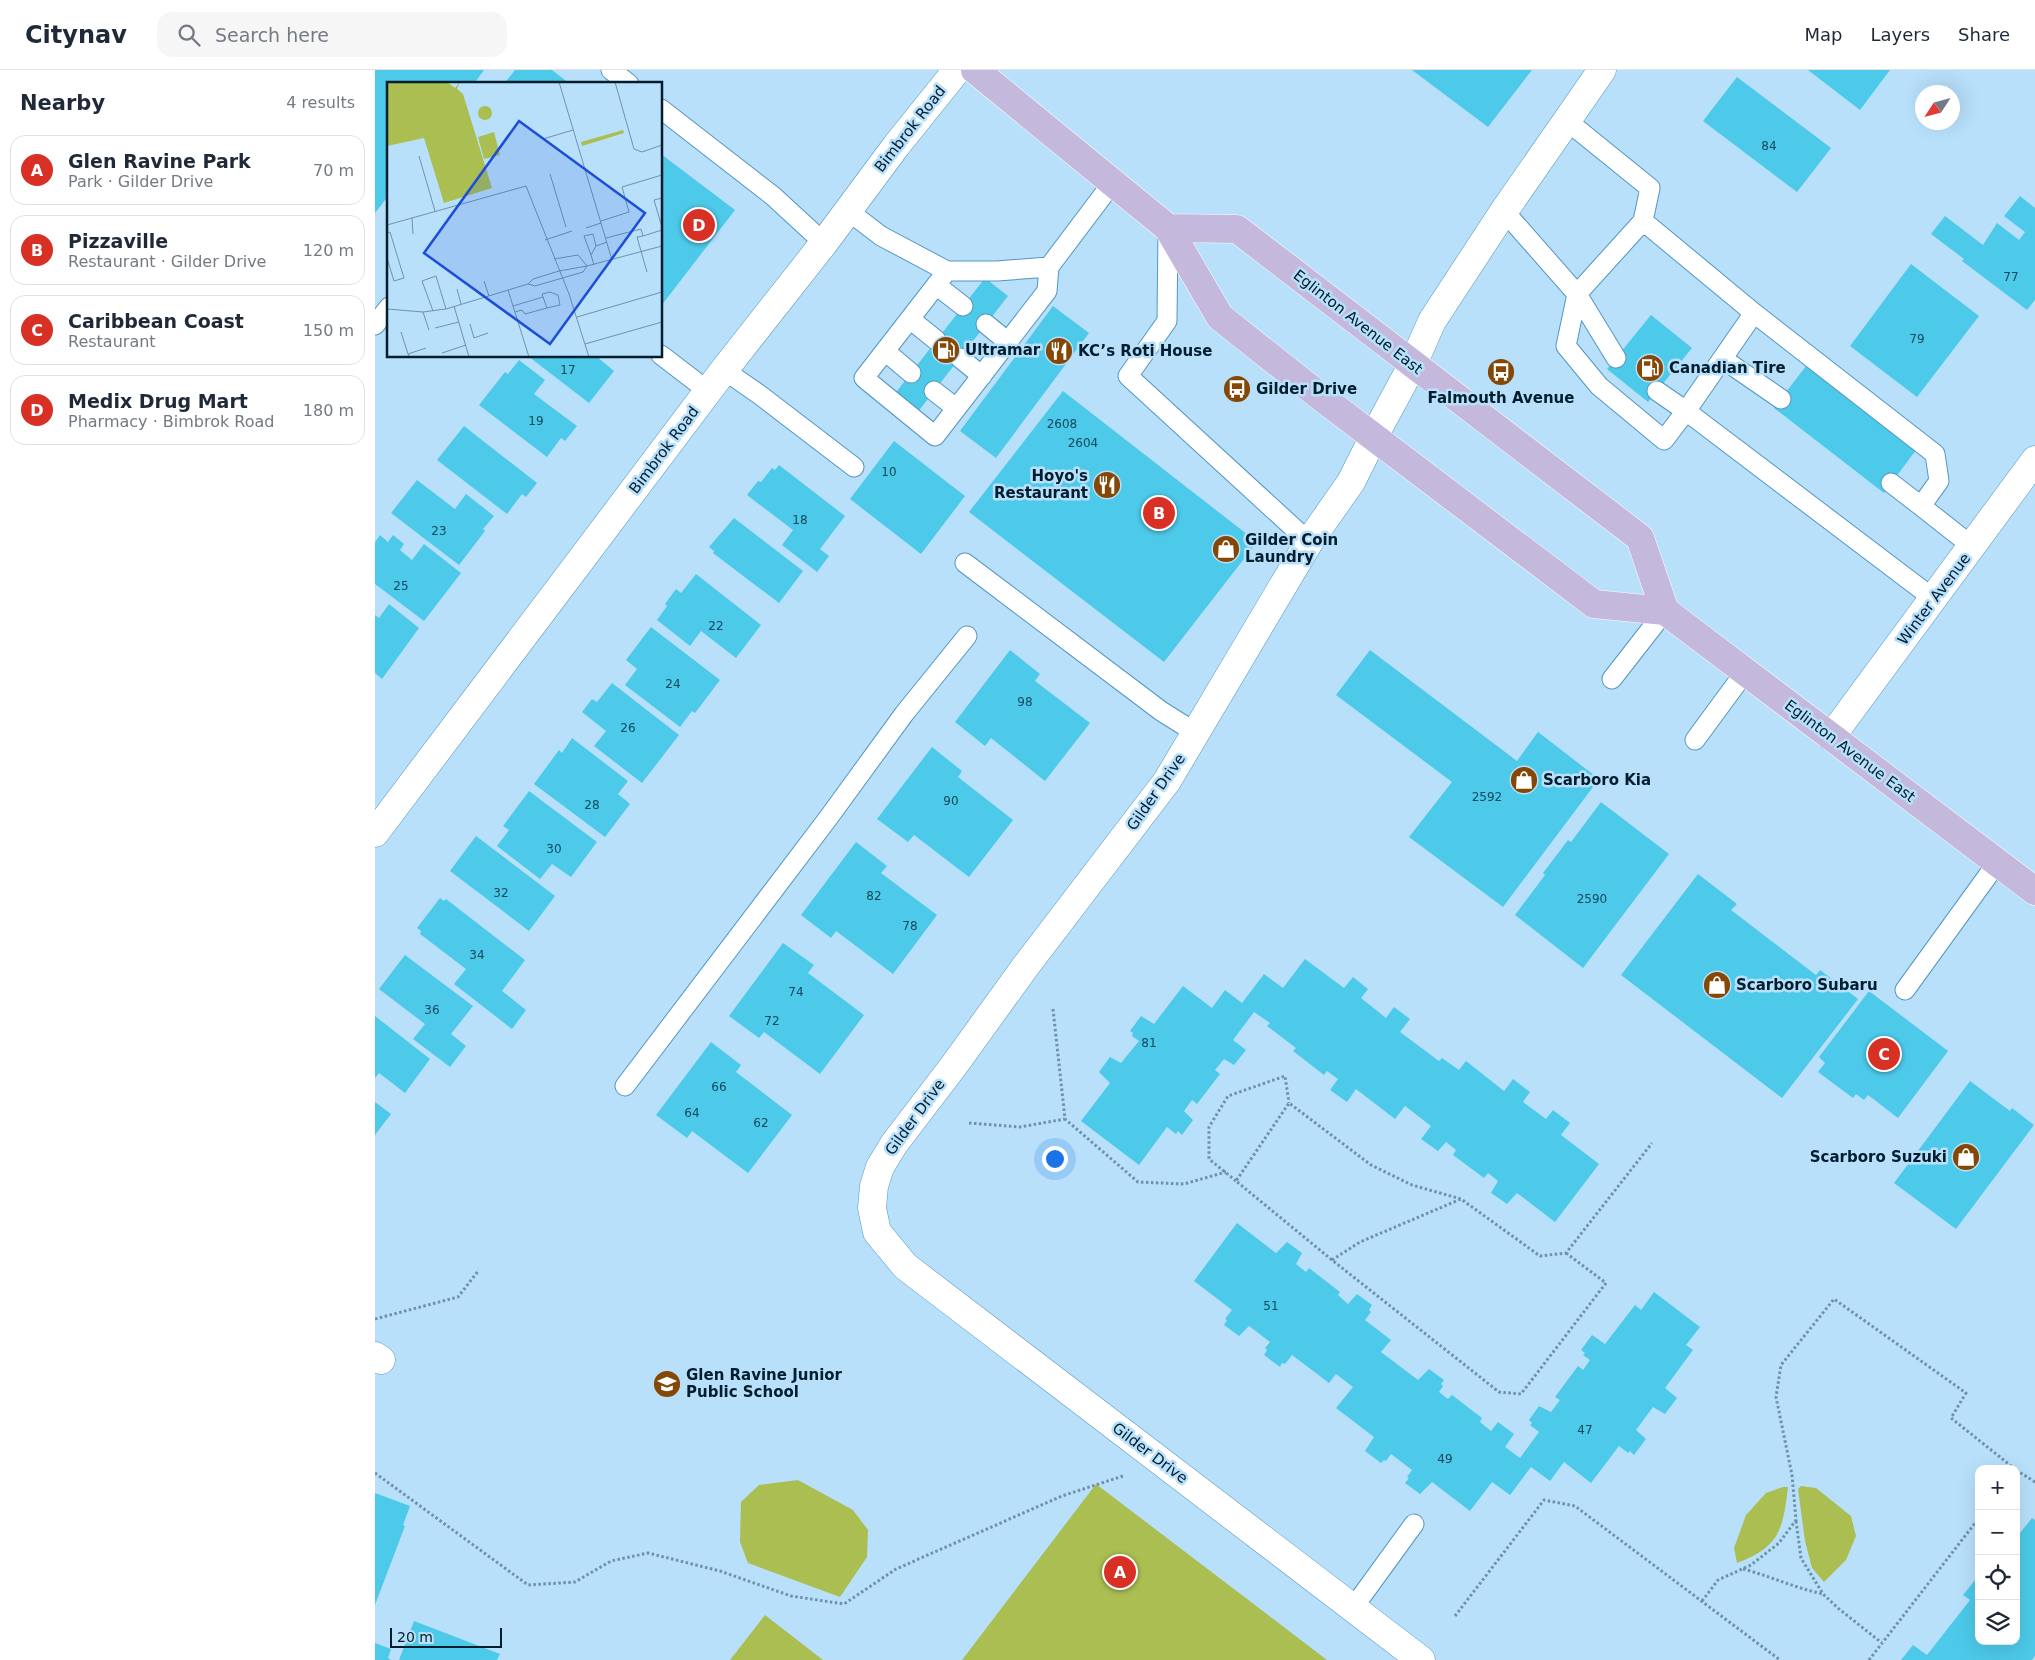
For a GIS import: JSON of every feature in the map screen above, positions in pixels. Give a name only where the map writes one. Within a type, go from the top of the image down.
[{"type":"main road","points":[[975,70],[1167,228],[1219,317],[1373,438],[1594,604],[1665,611]]},
{"type":"main road","name":"Eglinton Avenue East","points":[[1167,228],[1237,229],[1640,538],[1665,611],[2035,891]]},
{"type":"street","name":"Bimbrok Road","points":[[375,834],[708,391],[957,70]]},
{"type":"street","points":[[1373,438],[1413,364],[1432,321],[1504,210],[1602,70]]},
{"type":"street","name":"Gilder Drive","points":[[1373,438],[1351,482],[1309,542],[1167,781],[1025,967],[894,1144],[880,1167],[874,1186],[872,1208],[877,1232],[905,1266],[1421,1660]]},
{"type":"street","name":"Winter Avenue","points":[[1831,737],[1973,547],[2035,460]]},
{"type":"lane","points":[[611,70],[626,82]]},
{"type":"lane","points":[[663,111],[773,196],[824,243]]},
{"type":"lane","points":[[1566,120],[1650,188],[1643,221],[1577,294],[1566,346],[1599,386],[1664,440],[1754,313]]},
{"type":"lane","points":[[1049,267],[941,278],[864,378],[935,436],[1047,291],[1049,267],[1113,182]]},
{"type":"lane","points":[[847,210],[941,278],[963,306]]},
{"type":"lane","points":[[1504,210],[1577,294],[1616,358]]},
{"type":"lane","points":[[1643,221],[1754,313],[1935,454],[1939,481],[1921,506]]},
{"type":"lane","points":[[1167,228],[1167,321],[1128,376],[1309,542]]},
{"type":"lane","points":[[375,325],[387,310]]},
{"type":"lane","points":[[910,319],[937,340]]},
{"type":"lane","points":[[986,324],[1008,342]]},
{"type":"lane","points":[[885,351],[911,373]]},
{"type":"lane","points":[[663,357],[708,391]]},
{"type":"lane","points":[[959,358],[981,376]]},
{"type":"lane","points":[[1723,358],[1781,399]]},
{"type":"lane","points":[[724,370],[854,467]]},
{"type":"lane","points":[[934,391],[956,408]]},
{"type":"lane","points":[[1657,391],[1934,599]]},
{"type":"lane","points":[[1891,483],[1973,547]]},
{"type":"lane","points":[[965,563],[1161,711],[1196,733]]},
{"type":"lane","points":[[1612,679],[1665,611]]},
{"type":"lane","points":[[625,1086],[829,817],[904,714],[967,636]]},
{"type":"lane","points":[[1695,740],[1745,672]]},
{"type":"lane","points":[[1905,990],[1997,863]]},
{"type":"lane","points":[[1353,1608],[1414,1524]]},
{"type":"path","points":[[1053,1009],[1065,1119],[1138,1182],[1184,1184],[1226,1172]]},
{"type":"path","points":[[1236,1181],[1289,1103],[1285,1076],[1228,1096],[1209,1127],[1209,1159],[1332,1260],[1499,1392],[1521,1394],[1606,1283],[1567,1253],[1540,1256],[1461,1198],[1412,1185],[1371,1165],[1289,1103]]},
{"type":"path","points":[[969,1122],[1020,1126],[1065,1119]]},
{"type":"path","points":[[1567,1253],[1652,1143]]},
{"type":"path","points":[[1332,1260],[1360,1242],[1461,1198]]},
{"type":"path","points":[[375,1319],[458,1297],[479,1270]]},
{"type":"path","points":[[1882,1644],[1839,1610],[1823,1594],[1801,1558],[1792,1475],[1776,1397],[1781,1365],[1834,1299],[1967,1393],[1951,1418],[2011,1465]]},
{"type":"path","points":[[375,1473],[528,1585],[575,1582],[611,1560],[648,1553],[720,1571],[791,1596],[844,1604],[896,1569],[1062,1496],[1164,1463]]},
{"type":"path","points":[[2020,1472],[2035,1482]]},
{"type":"path","points":[[1455,1616],[1544,1500],[1575,1506],[1781,1660]]},
{"type":"path","points":[[1702,1601],[1718,1580],[1743,1569],[1779,1543],[1796,1520]]},
{"type":"path","points":[[1869,1660],[1975,1523]]},
{"type":"path","points":[[1743,1569],[1823,1594]]},
{"type":"green space","points":[[798,1480],[853,1510],[868,1530],[867,1557],[840,1597],[748,1563],[740,1542],[741,1502],[759,1485]]},
{"type":"green space","points":[[1096,1484],[1327,1660],[962,1660]]},
{"type":"green space","points":[[1801,1486],[1816,1488],[1851,1516],[1856,1536],[1846,1560],[1824,1582],[1812,1568],[1805,1541],[1798,1489]]},
{"type":"green space","points":[[1788,1487],[1784,1514],[1777,1535],[1762,1550],[1737,1563],[1734,1548],[1746,1515],[1766,1493]]},
{"type":"green space","points":[[765,1615],[823,1660],[730,1660]]},
{"type":"building","points":[[375,70],[484,70],[475,82],[387,82],[387,198],[375,213]]},
{"type":"building","points":[[515,70],[552,70],[567,82],[506,82]]},
{"type":"building","points":[[1412,70],[1532,70],[1488,127]]},
{"type":"building","points":[[1808,70],[1890,70],[1860,110]]},
{"type":"building","points":[[1737,77],[1831,148],[1797,192],[1703,121]]},
{"type":"building","points":[[663,156],[735,210],[663,303]]},
{"type":"building","points":[[2020,196],[2035,208],[2035,300],[2027,310],[1962,261],[1964,259],[1931,234],[1945,216],[1983,245],[1997,223],[2019,240],[2025,232],[2004,216]]},
{"type":"building","points":[[1911,264],[1979,316],[1917,397],[1850,346]]},
{"type":"building","points":[[985,278],[1008,296],[910,422],[890,400]]},
{"type":"building","points":[[1053,306],[1089,333],[996,458],[960,431]]},
{"type":"building","points":[[1651,315],[1692,348],[1648,402],[1607,369]]},
{"type":"building","points":[[531,358],[598,358],[614,371],[589,403]]},
{"type":"building","points":[[519,360],[545,380],[534,394],[577,426],[565,441],[561,438],[547,457],[479,405],[505,372],[508,374]]},
{"type":"building","points":[[1806,366],[1916,450],[1884,493],[1774,408]]},
{"type":"building","points":[[1063,391],[1257,542],[1164,662],[969,512]]},
{"type":"building","points":[[464,426],[537,483],[526,497],[522,494],[507,514],[437,460]]},
{"type":"building","points":[[894,441],[965,496],[921,554],[850,499]]},
{"type":"building","points":[[779,465],[845,516],[820,549],[829,556],[817,572],[782,545],[793,530],[747,495],[758,481],[761,482],[772,468],[775,470]]},
{"type":"building","points":[[417,480],[455,509],[466,494],[494,516],[459,565],[391,513]]},
{"type":"building","points":[[734,518],[803,571],[779,603],[713,553],[714,551],[709,547]]},
{"type":"building","points":[[380,535],[388,542],[393,535],[404,544],[400,550],[412,560],[424,544],[461,573],[424,621],[375,584],[375,542]]},
{"type":"building","points":[[696,574],[761,625],[736,658],[701,631],[690,646],[657,620],[667,606],[665,604],[676,589],[681,593]]},
{"type":"building","points":[[389,604],[419,628],[382,679],[375,673],[375,615],[379,618]]},
{"type":"building","points":[[651,627],[720,680],[695,713],[692,711],[680,727],[625,685],[637,669],[626,660]]},
{"type":"building","points":[[1010,650],[1040,674],[1035,681],[1090,723],[1045,781],[991,738],[985,746],[955,722]]},
{"type":"building","name":"Scarboro Kia","points":[[1370,650],[1517,761],[1538,732],[1599,779],[1503,907],[1409,837],[1452,782],[1336,695]]},
{"type":"building","points":[[612,683],[679,735],[642,783],[594,746],[606,731],[582,712],[592,699],[597,702]]},
{"type":"building","points":[[572,738],[628,781],[618,794],[630,804],[605,837],[534,784],[559,750],[562,753]]},
{"type":"building","points":[[932,747],[962,771],[958,777],[1013,820],[969,877],[914,835],[908,842],[877,819]]},
{"type":"building","points":[[529,791],[597,842],[571,877],[552,864],[540,879],[497,846],[509,830],[503,826]]},
{"type":"building","points":[[1601,802],[1669,854],[1583,968],[1515,915],[1568,840],[1571,842]]},
{"type":"building","points":[[476,836],[555,896],[529,931],[450,871]]},
{"type":"building","points":[[856,842],[887,866],[881,873],[937,915],[893,974],[836,931],[831,938],[801,915]]},
{"type":"building","points":[[1698,874],[1737,904],[1731,910],[1816,975],[1820,970],[1858,999],[1782,1098],[1621,975]]},
{"type":"building","points":[[440,898],[444,901],[446,899],[525,960],[502,991],[526,1010],[512,1029],[454,984],[466,969],[420,934],[421,931],[417,928]]},
{"type":"building","points":[[783,943],[814,965],[808,973],[864,1015],[820,1074],[764,1032],[759,1038],[729,1016]]},
{"type":"building","points":[[405,955],[473,1006],[451,1034],[466,1046],[450,1067],[413,1039],[425,1024],[379,989]]},
{"type":"building","points":[[1305,959],[1344,988],[1353,977],[1368,989],[1361,998],[1386,1018],[1394,1007],[1410,1019],[1400,1032],[1439,1061],[1442,1058],[1459,1070],[1466,1061],[1504,1091],[1513,1079],[1530,1092],[1523,1102],[1546,1119],[1553,1110],[1570,1123],[1561,1135],[1599,1164],[1555,1222],[1517,1193],[1507,1204],[1491,1193],[1498,1181],[1488,1173],[1484,1178],[1453,1155],[1456,1150],[1446,1142],[1438,1151],[1421,1139],[1431,1126],[1405,1106],[1395,1119],[1356,1089],[1347,1102],[1330,1090],[1338,1079],[1327,1071],[1324,1075],[1293,1051],[1296,1048],[1267,1026],[1270,1023],[1254,1012],[1233,1040],[1246,1050],[1234,1065],[1224,1059],[1215,1070],[1220,1074],[1197,1104],[1192,1100],[1184,1111],[1193,1120],[1182,1135],[1178,1131],[1176,1134],[1167,1127],[1139,1165],[1081,1121],[1110,1083],[1099,1072],[1110,1057],[1121,1063],[1139,1041],[1132,1036],[1133,1033],[1130,1031],[1141,1016],[1154,1024],[1183,986],[1212,1008],[1225,990],[1242,1003],[1264,974],[1283,988]]},
{"type":"building","points":[[1869,991],[1948,1051],[1898,1118],[1868,1095],[1864,1100],[1856,1094],[1853,1098],[1818,1072],[1825,1063],[1819,1057]]},
{"type":"building","points":[[375,1016],[430,1059],[405,1093],[379,1073],[375,1078]]},
{"type":"building","points":[[711,1042],[741,1065],[736,1072],[792,1115],[748,1173],[692,1131],[687,1138],[656,1115]]},
{"type":"building","points":[[1970,1081],[2010,1111],[2012,1108],[2034,1125],[1956,1229],[1894,1183]]},
{"type":"building","points":[[375,1102],[391,1114],[375,1135]]},
{"type":"building","points":[[1237,1223],[1276,1253],[1287,1242],[1302,1253],[1296,1264],[1306,1272],[1309,1268],[1340,1292],[1338,1295],[1348,1304],[1357,1294],[1372,1305],[1369,1310],[1371,1312],[1365,1320],[1391,1340],[1381,1352],[1418,1380],[1429,1369],[1444,1380],[1439,1392],[1448,1399],[1452,1395],[1482,1418],[1480,1422],[1491,1431],[1498,1422],[1514,1434],[1505,1447],[1520,1458],[1539,1432],[1530,1425],[1532,1423],[1529,1420],[1539,1406],[1551,1412],[1560,1400],[1555,1397],[1578,1366],[1583,1370],[1590,1360],[1583,1355],[1585,1353],[1581,1350],[1592,1335],[1605,1344],[1635,1305],[1641,1310],[1654,1292],[1700,1327],[1686,1345],[1693,1350],[1665,1388],[1677,1398],[1665,1414],[1653,1407],[1636,1430],[1646,1439],[1634,1455],[1619,1446],[1591,1483],[1564,1462],[1550,1481],[1531,1467],[1510,1495],[1492,1482],[1470,1511],[1432,1482],[1420,1494],[1405,1483],[1412,1470],[1391,1454],[1386,1461],[1384,1460],[1381,1463],[1365,1451],[1374,1437],[1336,1408],[1353,1387],[1336,1374],[1329,1383],[1292,1355],[1280,1367],[1264,1355],[1267,1350],[1265,1348],[1270,1342],[1249,1326],[1239,1336],[1224,1325],[1227,1320],[1225,1319],[1232,1310],[1194,1281]]},
{"type":"building","points":[[375,1493],[410,1506],[403,1525],[405,1526],[375,1605]]},
{"type":"building","points":[[2032,1518],[2035,1520],[2035,1656],[2032,1660],[1901,1660],[1913,1645],[1927,1655],[1970,1600],[1963,1595],[1975,1580],[1975,1645],[2020,1645],[2020,1533]]},
{"type":"building","points":[[414,1621],[500,1654],[497,1660],[399,1660]]},
{"type":"building","points":[[375,1643],[391,1649],[388,1658],[391,1660],[375,1660]]},
{"type":"place","name":"Medix Drug Mart","points":[[699,225]]},
{"type":"place","name":"Ultramar","points":[[946,350]]},
{"type":"place","name":"KC’s Roti House","points":[[1059,351]]},
{"type":"place","name":"Canadian Tire","points":[[1650,368]]},
{"type":"place","name":"Falmouth Avenue","points":[[1501,372]]},
{"type":"place","name":"Gilder Drive","points":[[1237,389]]},
{"type":"place","name":"Hoyo's Restaurant","points":[[1107,485]]},
{"type":"place","name":"Pizzaville","points":[[1159,513]]},
{"type":"place","name":"Gilder Coin Laundry","points":[[1226,549]]},
{"type":"place","name":"Scarboro Kia","points":[[1524,780]]},
{"type":"place","name":"Scarboro Subaru","points":[[1717,985]]},
{"type":"place","name":"Caribbean Coast","points":[[1884,1054]]},
{"type":"place","name":"Scarboro Suzuki","points":[[1966,1157]]},
{"type":"place","name":"Glen Ravine Junior Public School","points":[[667,1384]]},
{"type":"place","name":"Glen Ravine Park","points":[[1120,1572]]}]
